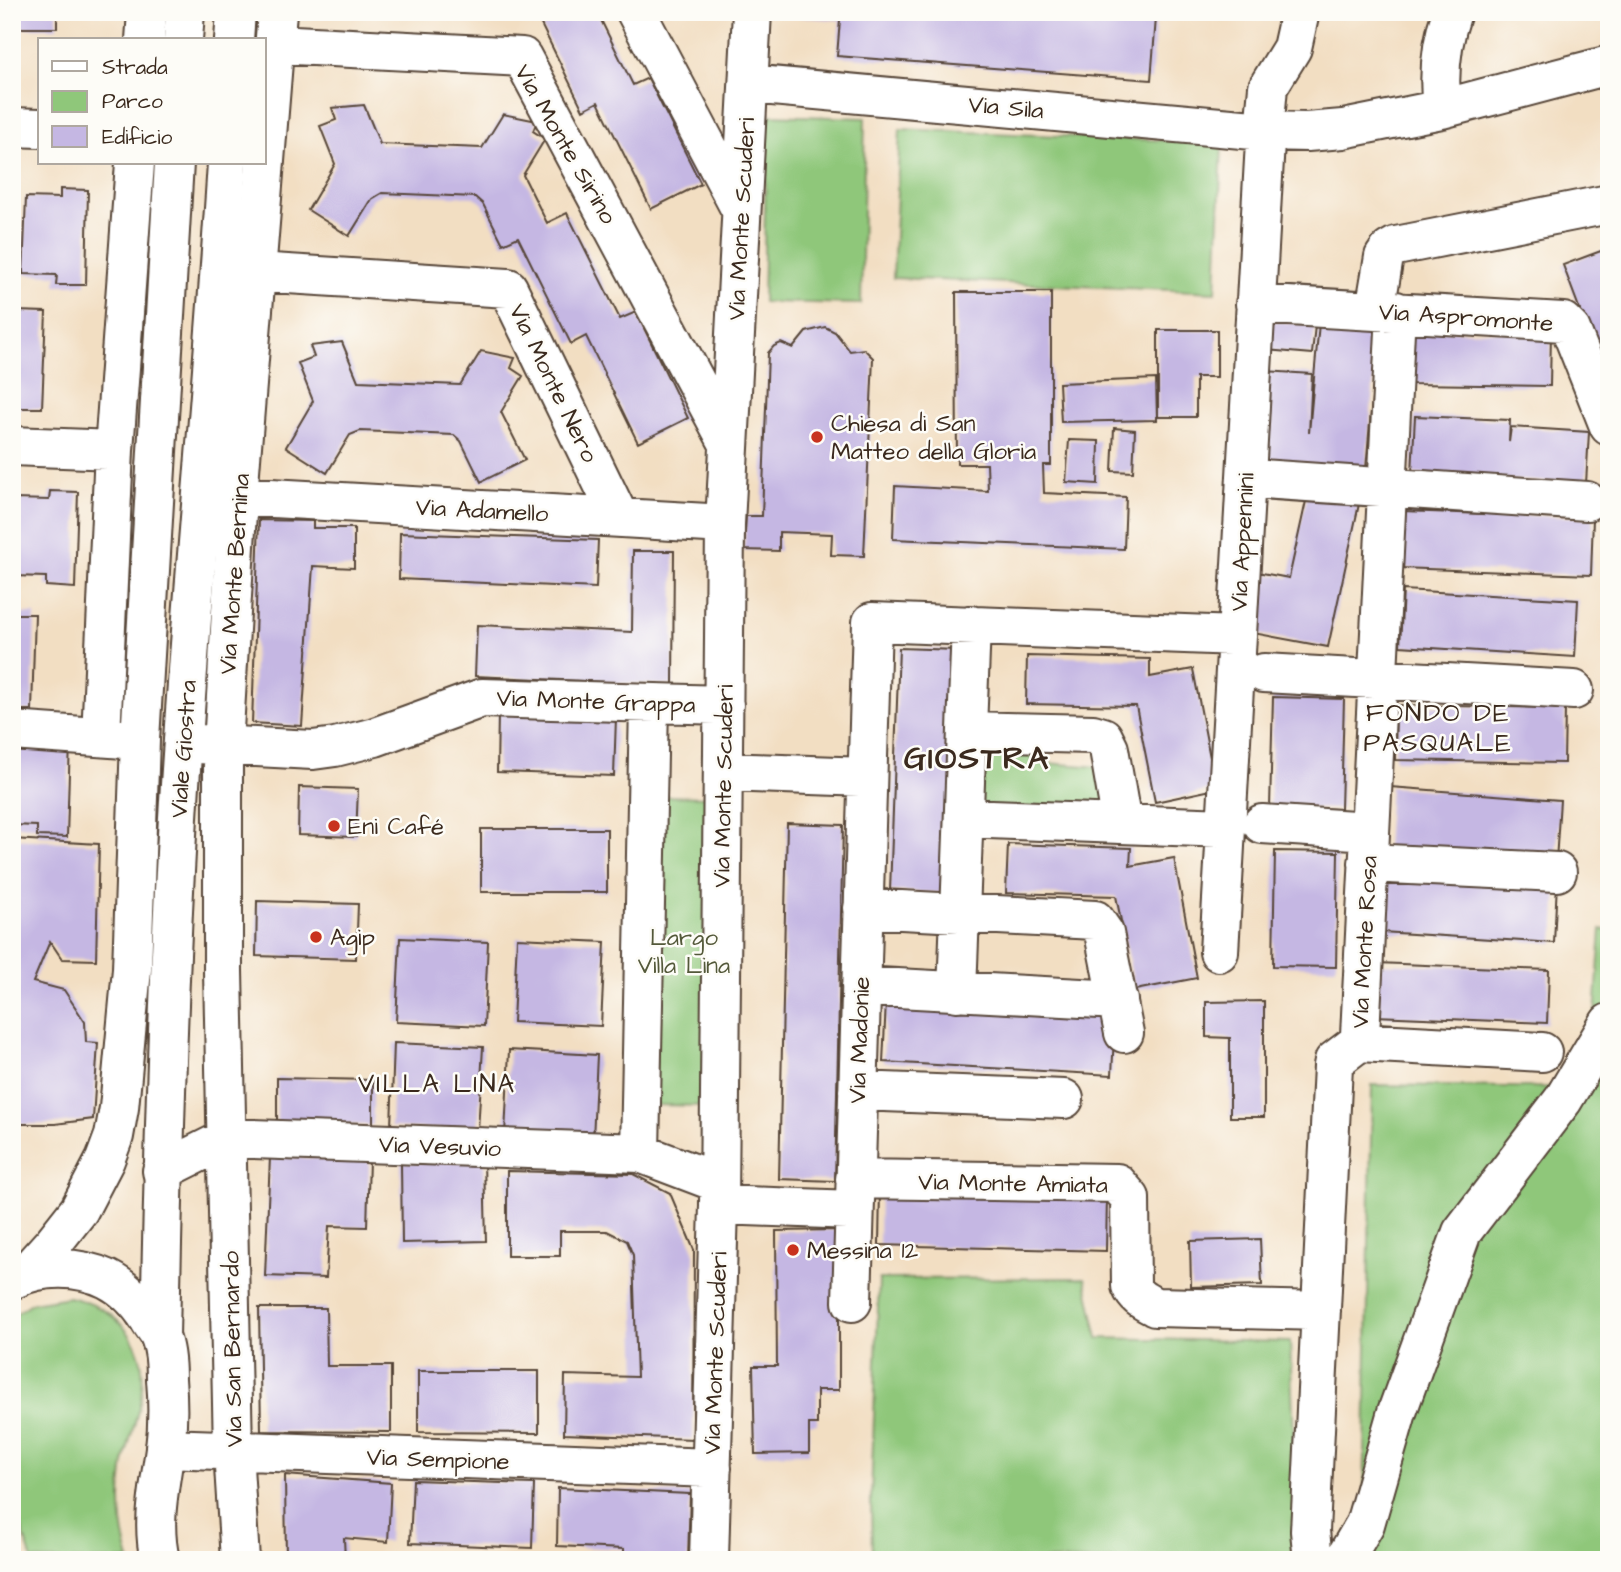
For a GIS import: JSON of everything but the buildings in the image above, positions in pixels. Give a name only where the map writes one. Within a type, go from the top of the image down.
[{"type":"street","points":[[145,38],[147,12]]},
{"type":"street","points":[[183,38],[185,12]]},
{"type":"street","points":[[234,38],[236,12]]},
{"type":"street","points":[[636,12],[741,210]]},
{"type":"street","name":"Via Monte Scuderi","points":[[709,1560],[719,1194],[725,524],[752,12]]},
{"type":"street","name":"Via Appennini","points":[[1219,952],[1244,826],[1237,636],[1264,131],[1268,87],[1292,48],[1300,12]]},
{"type":"street","points":[[1442,109],[1439,86],[1444,33],[1452,12]]},
{"type":"street","name":"Via Monte Bernina","points":[[266,150],[276,28]]},
{"type":"street","name":"Via Monte Sirino","points":[[276,28],[522,57],[729,444]]},
{"type":"street","name":"Via Sila","points":[[749,84],[1264,131],[1307,132],[1343,129],[1442,109],[1609,65]]},
{"type":"street","points":[[12,127],[38,128]]},
{"type":"street","points":[[101,737],[114,450],[135,164]]},
{"type":"street","name":"Viale Giostra","points":[[19,1277],[53,1243],[79,1210],[106,1160],[114,1136],[123,1077],[174,164]]},
{"type":"street","name":"Viale Giostra","points":[[160,1337],[170,969],[182,743],[227,164]]},
{"type":"street","name":"Via Monte Bernina","points":[[228,1138],[223,971],[223,746],[238,496],[265,164]]},
{"type":"street","name":"Via Monte Rosa","points":[[1313,1560],[1310,1531],[1333,1066],[1334,1061],[1359,1042],[1388,488],[1384,257],[1396,246],[1609,204]]},
{"type":"street","name":"Via Monte Nero","points":[[256,272],[508,288],[619,517]]},
{"type":"street","name":"Via Aspromonte","points":[[1255,304],[1563,322],[1571,330],[1609,426]]},
{"type":"street","points":[[12,446],[114,450]]},
{"type":"street","points":[[1246,478],[1587,501]]},
{"type":"street","name":"Via Adamello","points":[[238,496],[725,524]]},
{"type":"street","name":"Via Madonie","points":[[852,1303],[872,622],[971,625]]},
{"type":"street","points":[[957,992],[971,625],[1237,636]]},
{"type":"street","points":[[1264,673],[1574,690]]},
{"type":"street","name":"Via Monte Grappa","points":[[182,743],[313,750],[335,747],[375,737],[482,698],[724,705]]},
{"type":"street","points":[[640,1153],[649,704]]},
{"type":"street","points":[[12,731],[140,740]]},
{"type":"street","points":[[967,731],[1093,734],[1103,737],[1110,749],[1122,824]]},
{"type":"street","points":[[723,772],[867,777]]},
{"type":"street","points":[[964,818],[1244,826],[1369,847],[1557,872]]},
{"type":"street","points":[[861,986],[957,992],[1121,1016],[1104,933],[1095,920],[863,908]]},
{"type":"street","points":[[1344,1560],[1365,1524],[1397,1412],[1462,1232],[1563,1100],[1609,1023]]},
{"type":"street","points":[[1359,1042],[1542,1052]]},
{"type":"street","points":[[858,1091],[1064,1099]]},
{"type":"street","name":"Via Vesuvio","points":[[163,1171],[228,1138],[640,1153],[719,1194]]},
{"type":"street","name":"Via San Bernardo","points":[[228,1138],[233,1451],[240,1560]]},
{"type":"street","name":"Via Monte Amiata","points":[[719,1194],[855,1195],[1117,1184],[1130,1198],[1131,1286],[1135,1295],[1143,1301],[1155,1307],[1321,1311]]},
{"type":"street","points":[[19,1277],[50,1269],[76,1269],[97,1275],[117,1284],[139,1304],[160,1337],[166,1368],[167,1395],[165,1448],[156,1516],[160,1560]]},
{"type":"street","name":"Via Sempione","points":[[165,1448],[712,1468]]},
{"type":"green space","points":[[767,115],[865,118],[861,304],[763,302]]},
{"type":"green space","points":[[900,129],[1222,143],[1216,292],[893,278]]},
{"type":"green space","points":[[967,731],[1032,732],[1032,762],[1113,768],[1122,824],[964,818]]},
{"type":"green space","name":"Largo Villa Lina","points":[[656,796],[715,797],[712,1106],[653,1105]]},
{"type":"green space","points":[[1601,929],[1609,931],[1609,1560],[1363,1560],[1372,1085],[1590,1088]]},
{"type":"green space","points":[[1085,1278],[1098,1338],[1290,1342],[1299,1560],[872,1560],[871,1498],[879,1279]]},
{"type":"green space","points":[[69,1297],[87,1302],[116,1320],[127,1331],[141,1361],[141,1397],[124,1461],[121,1493],[123,1527],[130,1560],[32,1560],[12,1499],[12,1316],[32,1303]]},
{"type":"place","name":"Chiesa di San Matteo della Gloria","points":[[817,437]]},
{"type":"place","name":"Eni Café","points":[[334,826]]},
{"type":"place","name":"Agip","points":[[316,937]]},
{"type":"place","name":"Messina 12","points":[[793,1250]]},
{"type":"district","name":"FONDO DE PASQUALE","points":[[1438,727]]},
{"type":"district","name":"GIOSTRA","points":[[977,757]]},
{"type":"district","name":"VILLA LINA","points":[[437,1083]]}]
